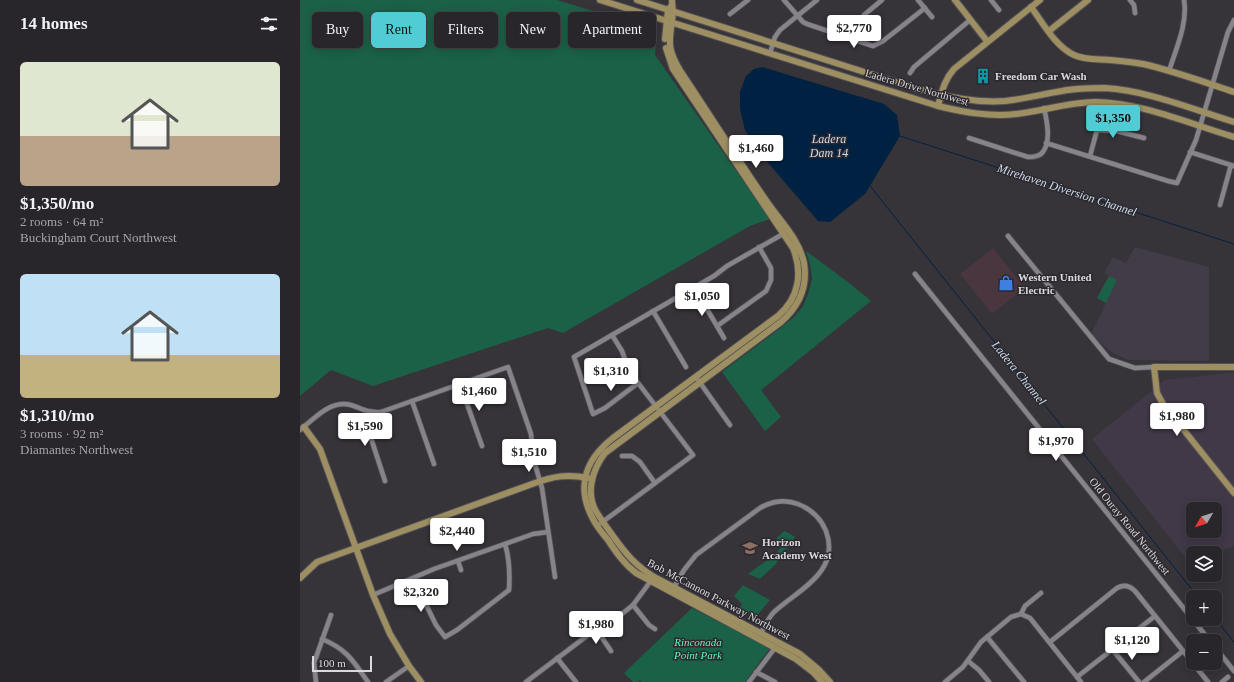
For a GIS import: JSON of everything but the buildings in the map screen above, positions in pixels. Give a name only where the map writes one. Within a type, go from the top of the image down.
[{"type":"street","name":"Ladera Drive Northwest","points":[[600,0],[938,106],[970,113],[996,115],[1017,114],[1044,108],[1083,103],[1123,104],[1150,110],[1234,137]]},
{"type":"street","name":"Ladera Drive Northwest","points":[[637,0],[671,6],[773,43],[941,95],[964,100],[991,102],[1020,99],[1076,89],[1106,88],[1142,94],[1234,122]]},
{"type":"street","points":[[730,14],[748,0]]},
{"type":"street","points":[[784,0],[802,22],[873,46],[884,41],[924,8]]},
{"type":"street","points":[[770,53],[775,38],[780,30],[817,0]]},
{"type":"street","points":[[864,15],[882,0]]},
{"type":"street","points":[[918,0],[932,17]]},
{"type":"street","points":[[955,0],[987,42]]},
{"type":"street","points":[[991,0],[1000,10]]},
{"type":"street","points":[[938,106],[943,85],[954,68],[1040,0]]},
{"type":"street","points":[[1049,31],[1088,0]]},
{"type":"street","points":[[1130,0],[1134,5],[1135,13]]},
{"type":"street","points":[[1169,71],[1184,21],[1186,10],[1184,0]]},
{"type":"street","points":[[669,22],[671,6]]},
{"type":"street","points":[[1031,8],[1067,51],[1082,58],[1126,61],[1169,71],[1234,92]]},
{"type":"street","points":[[910,73],[914,67],[970,20]]},
{"type":"street","points":[[1046,143],[1178,183],[1200,127],[1228,32],[1234,20]]},
{"type":"street","name":"Bob McCannon Parkway Northwest","points":[[669,22],[665,45],[673,69],[792,248],[797,259],[799,269],[797,286],[790,303],[778,316],[696,377],[605,453],[588,478],[586,503],[597,526],[627,565],[636,573],[673,590],[777,645],[800,654],[813,664],[830,682]]},
{"type":"street","name":"Bob McCannon Parkway Northwest","points":[[658,409],[700,382],[792,312],[801,296],[805,270],[801,253],[793,239],[675,62],[669,46],[669,22]]},
{"type":"street","points":[[969,138],[1028,157],[1036,157],[1041,154],[1046,143],[1048,125],[1044,108]]},
{"type":"street","points":[[1090,156],[1097,130],[1117,131],[1144,138]]},
{"type":"street","points":[[1190,152],[1232,165],[1220,205]]},
{"type":"street","points":[[638,383],[605,408],[593,414],[574,357],[783,234]]},
{"type":"street","points":[[1008,236],[1109,359],[1135,368],[1234,367]]},
{"type":"street","points":[[716,326],[766,290],[771,280],[771,268],[759,247]]},
{"type":"street","name":"Old Ouray Road Northwest","points":[[914,274],[1204,634]]},
{"type":"street","points":[[694,287],[724,338]]},
{"type":"street","points":[[653,311],[686,367]]},
{"type":"street","points":[[597,526],[693,455],[629,371],[622,351],[612,335]]},
{"type":"street","points":[[421,682],[409,666],[390,634],[373,595],[320,448],[302,429],[328,408],[341,404],[350,405],[370,412],[381,412],[508,367],[531,434],[534,461],[540,481],[555,577]]},
{"type":"street","points":[[1154,367],[1155,386],[1163,404],[1234,493]]},
{"type":"street","points":[[696,377],[730,425]]},
{"type":"street","points":[[460,384],[482,446]]},
{"type":"street","points":[[412,401],[434,464]]},
{"type":"street","points":[[370,412],[368,429],[385,481]]},
{"type":"street","points":[[622,456],[632,456],[640,462],[655,483]]},
{"type":"street","points":[[300,578],[317,562],[540,481],[570,476],[588,478]]},
{"type":"street","name":"Bob McCannon Parkway Northwest","points":[[588,478],[591,497],[596,512],[628,558],[652,580]]},
{"type":"street","points":[[673,590],[684,570],[696,555],[764,505],[779,501],[794,503],[808,509],[819,520],[825,529],[828,554],[823,569],[813,581],[774,612],[759,636]]},
{"type":"street","points":[[373,595],[413,578],[505,544],[534,534],[548,532]]},
{"type":"street","points":[[413,578],[436,625],[445,637],[457,630],[509,590],[509,556],[505,544]]},
{"type":"street","points":[[458,561],[461,570]]},
{"type":"street","points":[[526,682],[596,629],[623,613],[633,605],[652,580]]},
{"type":"street","points":[[1050,642],[1117,588],[1125,586],[1134,589],[1208,682]]},
{"type":"street","points":[[1021,614],[1025,606],[1041,593]]},
{"type":"street","points":[[633,605],[649,625],[655,629]]},
{"type":"street","points":[[945,682],[959,672],[979,644],[1014,616],[1021,614],[1030,618],[1081,682]]},
{"type":"street","points":[[316,682],[314,663],[331,615]]},
{"type":"street","points":[[1078,677],[1155,616]]},
{"type":"street","points":[[596,629],[611,651]]},
{"type":"street","points":[[988,637],[1024,682]]},
{"type":"street","points":[[322,639],[344,650],[368,682]]},
{"type":"street","points":[[749,682],[777,645]]},
{"type":"street","name":"Bob McCannon Parkway Northwest","points":[[777,645],[802,663],[822,682]]},
{"type":"street","points":[[1112,649],[1139,682]]},
{"type":"street","points":[[1144,682],[1183,650]]},
{"type":"street","points":[[1222,656],[1234,671]]},
{"type":"street","points":[[557,658],[576,682]]},
{"type":"street","points":[[968,661],[989,682]]},
{"type":"street","points":[[386,682],[409,666]]},
{"type":"street","points":[[756,672],[775,682]]},
{"type":"street","points":[[1222,682],[1228,677]]},
{"type":"shaded area","points":[[1135,247],[1209,267],[1209,361],[1128,360],[1111,352],[1091,334],[1106,303],[1097,298],[1109,276],[1104,273],[1113,257],[1126,263]]},
{"type":"shaded area","points":[[993,248],[1025,288],[992,314],[960,274]]},
{"type":"shaded area","points":[[1234,372],[1234,546],[1222,551],[1222,546],[1186,546],[1186,559],[1092,439],[1165,380]]},
{"type":"green space","points":[[300,0],[557,0],[597,12],[568,12],[568,48],[656,48],[655,55],[770,219],[750,226],[563,333],[548,328],[373,386],[331,370],[300,396]]},
{"type":"green space","points":[[806,251],[871,301],[761,390],[781,417],[765,431],[722,372],[794,317],[803,306],[812,279]]},
{"type":"green space","points":[[1109,276],[1117,280],[1106,303],[1097,298]]},
{"type":"green space","points":[[784,531],[795,537],[776,564],[760,579],[748,574],[775,554],[782,546],[776,539]]},
{"type":"green space","points":[[743,585],[770,600],[755,618],[739,609],[742,604],[734,596]]},
{"type":"green space","name":"Rinconada Point Park","points":[[692,608],[770,648],[745,682],[641,682],[640,680],[638,682],[633,682],[624,673]]},
{"type":"water","name":"Ladera Dam 14","points":[[762,67],[884,104],[897,115],[900,136],[865,194],[830,222],[818,221],[764,158],[745,130],[740,109],[740,92],[746,76],[754,69]]},
{"type":"waterway","name":"Mirehaven Diversion Channel","points":[[900,136],[1234,244]]},
{"type":"waterway","name":"Ladera Channel","points":[[870,186],[1192,590]]},
{"type":"waterway","name":"Ladera Channel","points":[[1221,626],[1234,642]]},
{"type":"place","name":"Freedom Car Wash","points":[[983,76]]},
{"type":"place","name":"Western United Electric","points":[[1006,283]]},
{"type":"place","name":"Horizon Academy West","points":[[750,548]]}]
